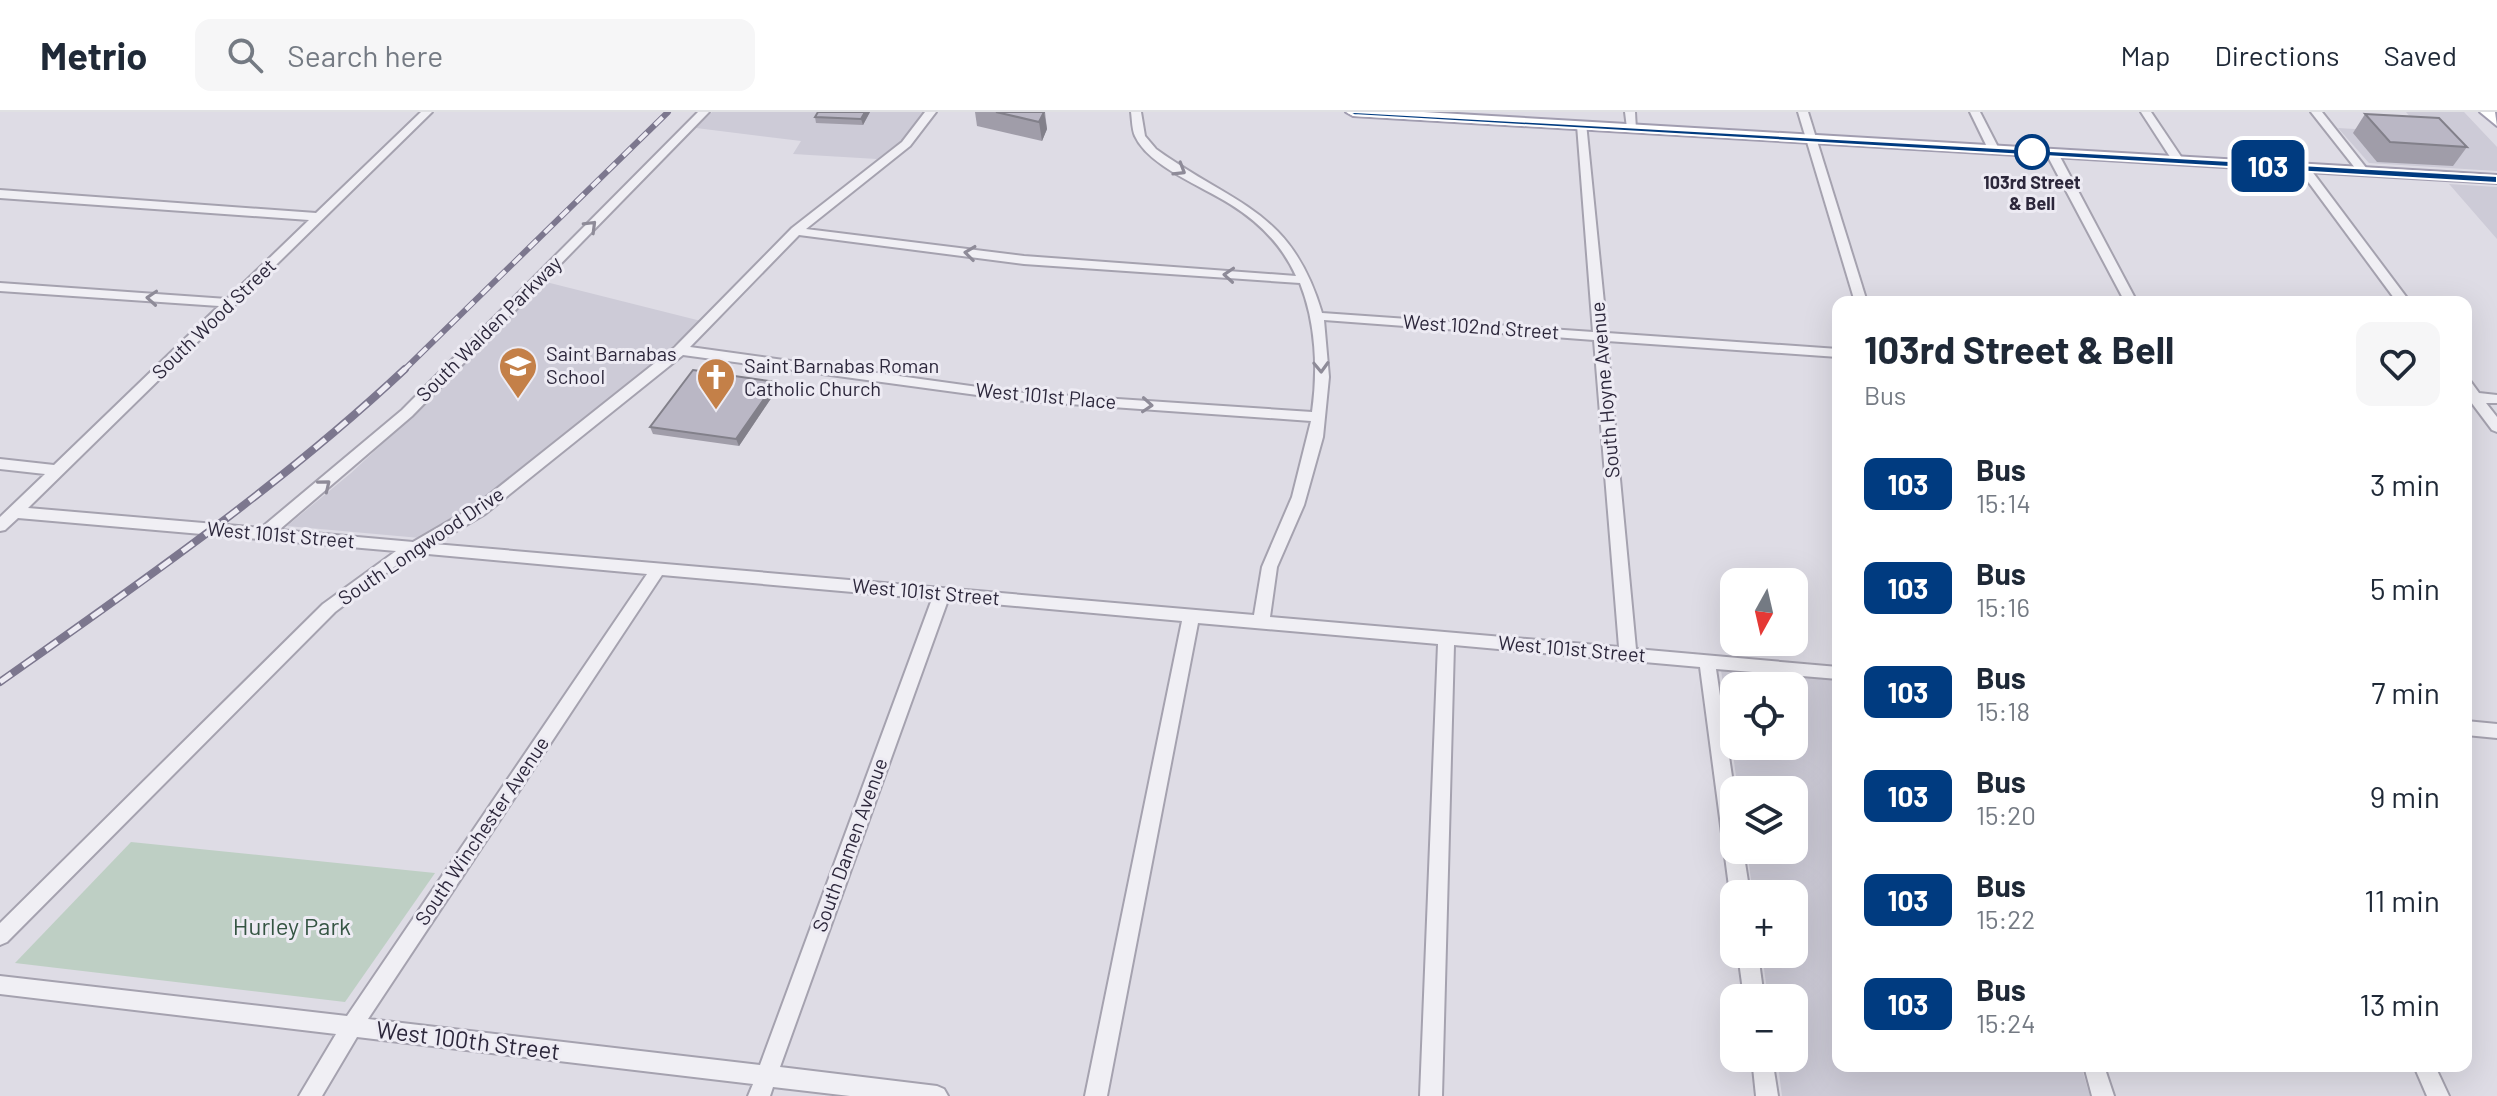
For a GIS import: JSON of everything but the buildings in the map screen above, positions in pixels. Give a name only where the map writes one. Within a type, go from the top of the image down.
[{"type":"main road","points":[[1353,112],[1460,115],[1582,125],[2497,179]]},
{"type":"main road","points":[[2487,112],[2497,122]]},
{"type":"street","name":"South Wood Street","points":[[0,526],[427,112]]},
{"type":"street","name":"South Walden Parkway","points":[[264,534],[407,413],[704,112]]},
{"type":"street","name":"South Longwood Drive","points":[[0,936],[329,608],[393,560],[480,510],[680,350],[796,231],[906,144],[931,112]]},
{"type":"street","points":[[1136,112],[1140,136],[1152,151],[1256,216],[1279,237],[1306,280],[1316,316],[1321,380],[1318,417],[1303,485],[1267,575],[1261,622]]},
{"type":"street","points":[[1630,112],[1632,128]]},
{"type":"street","points":[[1803,112],[1859,296]]},
{"type":"street","points":[[1975,112],[1993,149]]},
{"type":"street","points":[[2146,112],[2178,161]]},
{"type":"street","points":[[2316,112],[2363,171]]},
{"type":"street","name":"South Hoyne Avenue","points":[[1582,125],[1628,654]]},
{"type":"street","points":[[2052,153],[2128,296]]},
{"type":"street","points":[[2304,168],[2400,296]]},
{"type":"street","points":[[0,194],[319,217]]},
{"type":"street","points":[[796,231],[1086,266],[1306,280]]},
{"type":"street","points":[[0,287],[230,303]]},
{"type":"street","name":"West 102nd Street","points":[[1316,316],[1832,353]]},
{"type":"street","name":"West 101st Place","points":[[680,350],[1014,396],[1318,417]]},
{"type":"street","points":[[2472,394],[2497,399]]},
{"type":"street","points":[[2472,397],[2497,427]]},
{"type":"street","points":[[0,464],[58,470]]},
{"type":"street","name":"West 101st Street","points":[[14,512],[1832,672]]},
{"type":"street","name":"South Winchester Avenue","points":[[310,1096],[351,1027],[658,569]]},
{"type":"street","name":"South Damen Avenue","points":[[762,1086],[942,594]]},
{"type":"street","points":[[1096,1096],[1191,616]]},
{"type":"street","points":[[1431,1096],[1446,638]]},
{"type":"street","points":[[1707,661],[1738,880]]},
{"type":"street","points":[[2472,729],[2497,731]]},
{"type":"street","name":"West 100th Street","points":[[0,985],[351,1027],[762,1086],[937,1096]]},
{"type":"street","points":[[1764,1072],[1767,1096]]},
{"type":"street","points":[[2096,1072],[2103,1096]]},
{"type":"street","points":[[2427,1072],[2438,1096]]},
{"type":"shaded area","points":[[712,112],[924,112],[900,142],[877,159],[793,154],[801,141],[696,128]]},
{"type":"shaded area","points":[[2406,112],[2464,112],[2497,147],[2497,171],[2369,163],[2338,128],[2424,133]]},
{"type":"shaded area","points":[[2450,185],[2497,187],[2497,239]]},
{"type":"shaded area","name":"Saint Barnabas School","points":[[546,282],[701,321],[648,368],[476,503],[420,538],[287,526],[408,420]]},
{"type":"shaded area","points":[[1808,677],[1832,679],[1832,1072],[2083,1072],[2090,1096],[1782,1096],[1779,1072],[1808,1072],[1808,984],[1766,984],[1764,968],[1808,968],[1808,880],[1751,880],[1749,864],[1808,864],[1808,776],[1736,776],[1734,760],[1808,760]]},
{"type":"green space","name":"Hurley Park","points":[[131,842],[435,873],[345,1002],[15,963]]},
{"type":"railway","points":[[403,371],[668,112]]},
{"type":"railway","points":[[0,682],[259,493],[405,369]]},
{"type":"bus line","name":"103","points":[[1354,112],[2497,179]]},
{"type":"place","name":"103rd Street & Bell","points":[[2032,152]]},
{"type":"place","name":"Saint Barnabas School","points":[[518,400]]},
{"type":"place","name":"Saint Barnabas Roman Catholic Church","points":[[716,411]]}]
